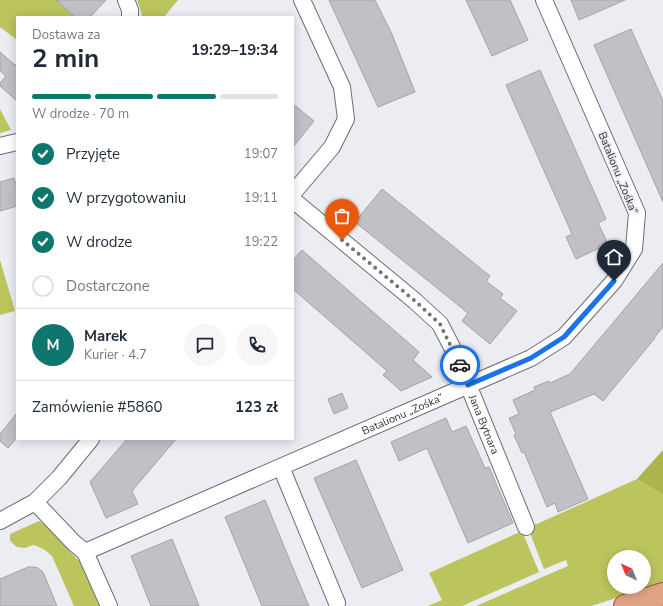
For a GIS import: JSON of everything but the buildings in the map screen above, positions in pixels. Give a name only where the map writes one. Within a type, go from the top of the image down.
[{"type":"main road","points":[[625,606],[663,594]]},
{"type":"street","points":[[126,0],[130,10],[130,16]]},
{"type":"street","points":[[294,192],[332,146],[346,119],[342,88],[302,0]]},
{"type":"street","name":"Batalionu „Zośka”","points":[[85,552],[531,358],[564,337],[614,281],[634,249],[637,214],[544,0]]},
{"type":"street","points":[[0,146],[16,142]]},
{"type":"street","name":"Jana Bytnara","points":[[294,201],[409,296],[440,324],[456,355],[526,527]]},
{"type":"street","points":[[0,521],[35,502],[59,478],[90,440]]},
{"type":"street","points":[[281,467],[337,603]]},
{"type":"street","points":[[35,502],[74,543],[85,552],[109,606]]},
{"type":"green space","points":[[0,0],[60,0],[75,16],[16,16],[16,39],[0,27]]},
{"type":"green space","points":[[137,0],[178,0],[165,16],[142,15]]},
{"type":"green space","points":[[0,109],[11,130],[0,133]]},
{"type":"green space","points":[[0,260],[15,311],[0,315]]},
{"type":"green space","points":[[663,450],[663,495],[637,479]]},
{"type":"green space","points":[[637,479],[663,495],[663,583],[651,587],[651,550],[607,550],[607,594],[629,594],[591,606],[476,606],[568,566],[566,560],[544,569],[528,528]]},
{"type":"green space","points":[[39,521],[47,526],[79,561],[87,574],[101,606],[74,606],[52,556],[37,546],[33,545],[25,548],[17,547],[12,543],[10,540],[10,534]]},
{"type":"green space","points":[[522,531],[539,572],[462,606],[428,606],[442,600],[429,573]]},
{"type":"way so far","points":[[342,240],[440,324],[460,365]]},
{"type":"route","points":[[460,365],[468,385],[531,358],[564,337],[614,281]]}]
